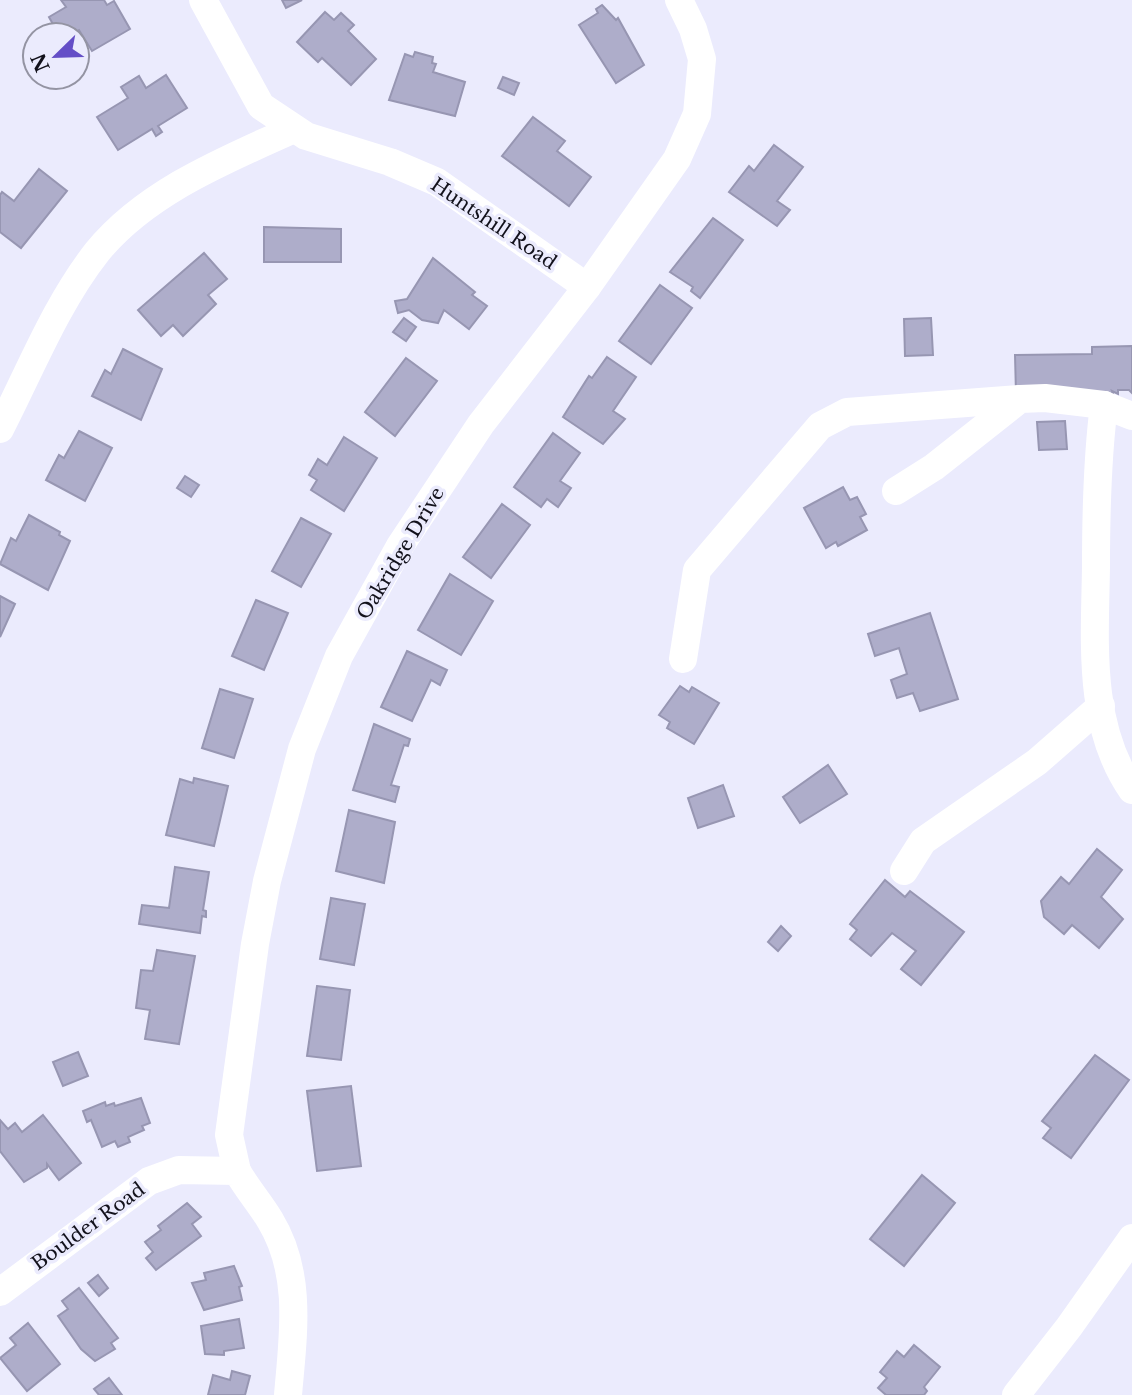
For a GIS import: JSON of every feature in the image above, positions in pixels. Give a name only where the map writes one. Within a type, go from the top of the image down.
[{"type":"street","name":"Huntshill Road","points":[[203,0],[261,106],[294,130],[390,162],[437,182],[587,287]]},
{"type":"street","name":"Oakridge Drive","points":[[237,1171],[229,1135],[255,944],[267,881],[302,749],[339,656],[400,546],[481,424],[587,287],[677,159],[696,114],[702,59],[693,29],[679,0]]},
{"type":"street","points":[[0,429],[77,281],[99,250],[138,214],[212,166],[294,130]]},
{"type":"street","points":[[683,659],[697,570],[820,426],[847,412],[1045,398],[1104,405],[1132,416]]},
{"type":"street","points":[[896,491],[934,467],[1020,399]]},
{"type":"street","points":[[1104,405],[1097,459],[1094,672],[1107,739],[1123,777],[1132,790]]},
{"type":"street","points":[[904,871],[923,841],[1037,761],[1101,706]]},
{"type":"street","name":"Boulder Road","points":[[0,1292],[149,1181],[179,1170],[237,1171]]},
{"type":"street","points":[[237,1171],[249,1193],[271,1221],[289,1263],[293,1283],[294,1329],[288,1395]]},
{"type":"street","points":[[1016,1395],[1069,1327],[1132,1238]]},
{"type":"building","points":[[61,0],[104,0],[107,5],[114,1],[130,29],[92,51],[91,21],[51,21],[49,17],[66,7]]},
{"type":"building","points":[[282,0],[302,0],[286,8]]},
{"type":"building","points":[[602,5],[616,20],[618,18],[644,65],[616,83],[579,25],[598,13],[596,9]]},
{"type":"building","points":[[325,12],[334,20],[341,13],[354,25],[348,31],[376,59],[351,85],[322,58],[318,62],[297,42]]},
{"type":"building","points":[[415,52],[433,57],[432,63],[436,64],[433,72],[465,82],[455,116],[389,100],[405,54],[413,57]]},
{"type":"building","points":[[166,75],[187,108],[158,126],[162,132],[156,136],[152,129],[118,150],[97,117],[128,98],[121,87],[139,76],[146,88]]},
{"type":"building","points":[[503,77],[519,83],[514,95],[498,88]]},
{"type":"building","points":[[533,117],[565,141],[557,151],[591,177],[569,206],[502,156]]},
{"type":"building","points":[[774,145],[803,167],[777,201],[790,210],[777,226],[729,192],[749,166],[754,171]]},
{"type":"building","points":[[39,169],[67,191],[21,248],[0,232],[0,195],[2,192],[14,201]]},
{"type":"building","points":[[713,218],[743,240],[700,298],[691,291],[693,287],[670,272]]},
{"type":"building","points":[[264,227],[341,229],[341,262],[264,262]]},
{"type":"building","points":[[204,253],[227,279],[208,295],[216,304],[183,336],[173,325],[161,336],[138,310]]},
{"type":"building","points":[[433,258],[475,292],[472,295],[487,306],[469,329],[444,310],[438,323],[422,320],[409,310],[398,313],[395,301],[407,299]]},
{"type":"building","points":[[660,285],[692,308],[651,364],[619,341]]},
{"type":"building","points":[[404,318],[416,327],[406,341],[393,332]]},
{"type":"building","points":[[931,318],[933,355],[905,356],[904,319]]},
{"type":"building","points":[[1132,346],[1132,393],[1129,390],[1118,390],[1118,394],[1112,391],[1113,394],[1016,394],[1015,355],[1092,354],[1092,347]]},
{"type":"building","points":[[123,349],[162,369],[141,420],[92,396],[105,370],[111,374]]},
{"type":"building","points":[[607,357],[636,377],[613,411],[625,419],[603,444],[563,417],[589,376],[592,378]]},
{"type":"building","points":[[406,358],[437,381],[395,436],[365,412]]},
{"type":"building","points":[[1065,421],[1067,449],[1039,450],[1037,422]]},
{"type":"building","points":[[79,431],[112,448],[85,501],[46,480],[59,455],[64,458]]},
{"type":"building","points":[[553,433],[580,453],[560,481],[571,488],[558,507],[547,499],[541,507],[514,487]]},
{"type":"building","points":[[344,437],[377,458],[344,511],[311,490],[317,480],[309,475],[318,459],[327,465]]},
{"type":"building","points":[[185,476],[199,485],[191,497],[177,488]]},
{"type":"building","points":[[843,487],[850,500],[857,497],[866,514],[860,517],[867,530],[838,546],[836,542],[826,548],[804,508]]},
{"type":"building","points":[[502,504],[530,525],[491,578],[463,557]]},
{"type":"building","points":[[29,515],[60,532],[59,535],[70,541],[48,590],[0,564],[11,538],[16,541]]},
{"type":"building","points":[[301,518],[331,534],[301,587],[272,571]]},
{"type":"building","points":[[450,574],[493,601],[461,655],[418,630]]},
{"type":"building","points":[[0,596],[15,604],[0,637]]},
{"type":"building","points":[[256,600],[288,613],[264,670],[232,656]]},
{"type":"building","points":[[930,613],[958,699],[920,711],[913,693],[897,698],[891,680],[907,674],[899,648],[875,656],[868,634]]},
{"type":"building","points":[[407,651],[447,670],[440,685],[431,680],[412,721],[381,707]]},
{"type":"building","points":[[680,686],[689,692],[692,687],[719,703],[694,744],[667,728],[670,722],[659,715]]},
{"type":"building","points":[[220,689],[253,699],[234,758],[202,748]]},
{"type":"building","points":[[374,724],[410,739],[408,746],[404,745],[391,785],[399,787],[395,802],[353,790]]},
{"type":"building","points":[[828,765],[847,794],[800,823],[783,797]]},
{"type":"building","points":[[194,778],[228,786],[214,846],[166,835],[180,779],[193,783]]},
{"type":"building","points":[[723,785],[734,816],[698,828],[688,798]]},
{"type":"building","points":[[349,810],[395,822],[384,883],[336,871]]},
{"type":"building","points":[[1097,849],[1122,870],[1101,897],[1123,919],[1099,948],[1072,925],[1064,934],[1044,917],[1041,901],[1061,877],[1069,884]]},
{"type":"building","points":[[175,867],[209,872],[203,910],[206,911],[206,917],[202,916],[200,933],[139,924],[142,905],[169,908]]},
{"type":"building","points":[[885,880],[905,897],[910,891],[964,932],[921,985],[901,969],[916,951],[892,933],[871,956],[850,939],[857,930],[850,924]]},
{"type":"building","points":[[331,898],[365,904],[354,965],[320,959]]},
{"type":"building","points":[[781,926],[791,936],[778,951],[768,942]]},
{"type":"building","points":[[157,950],[195,956],[179,1044],[145,1039],[150,1010],[136,1008],[141,970],[153,971]]},
{"type":"building","points":[[317,986],[350,990],[341,1060],[307,1056]]},
{"type":"building","points":[[78,1052],[88,1076],[63,1086],[53,1062]]},
{"type":"building","points":[[1095,1055],[1129,1080],[1071,1158],[1043,1138],[1051,1128],[1042,1121]]},
{"type":"building","points":[[351,1086],[361,1166],[317,1171],[307,1091]]},
{"type":"building","points":[[141,1098],[150,1123],[142,1126],[144,1130],[128,1137],[130,1142],[118,1147],[115,1141],[102,1147],[91,1120],[87,1122],[83,1111],[105,1102],[106,1106],[114,1103],[115,1106]]},
{"type":"building","points":[[43,1115],[81,1163],[59,1180],[47,1164],[47,1168],[24,1182],[0,1151],[0,1120],[8,1129],[15,1123],[22,1132]]},
{"type":"building","points":[[922,1175],[955,1203],[904,1266],[870,1239]]},
{"type":"building","points":[[187,1203],[201,1217],[192,1224],[201,1236],[156,1270],[146,1258],[153,1252],[145,1242],[161,1230],[158,1226]]},
{"type":"building","points":[[234,1266],[242,1286],[239,1287],[242,1300],[204,1310],[192,1283],[206,1280],[204,1273]]},
{"type":"building","points":[[98,1275],[108,1288],[99,1296],[88,1283]]},
{"type":"building","points":[[79,1288],[118,1338],[111,1343],[115,1349],[95,1361],[81,1349],[58,1316],[68,1309],[62,1301]]},
{"type":"building","points":[[239,1319],[244,1348],[224,1351],[224,1355],[205,1354],[201,1326]]},
{"type":"building","points":[[28,1323],[60,1364],[27,1391],[0,1358],[16,1345],[10,1338]]},
{"type":"building","points":[[914,1345],[940,1367],[924,1387],[927,1391],[924,1395],[886,1395],[878,1388],[887,1378],[880,1372],[897,1351],[904,1357]]},
{"type":"building","points":[[232,1371],[250,1376],[245,1395],[208,1395],[213,1375],[230,1380]]},
{"type":"building","points":[[109,1378],[122,1395],[99,1395],[94,1389]]}]
